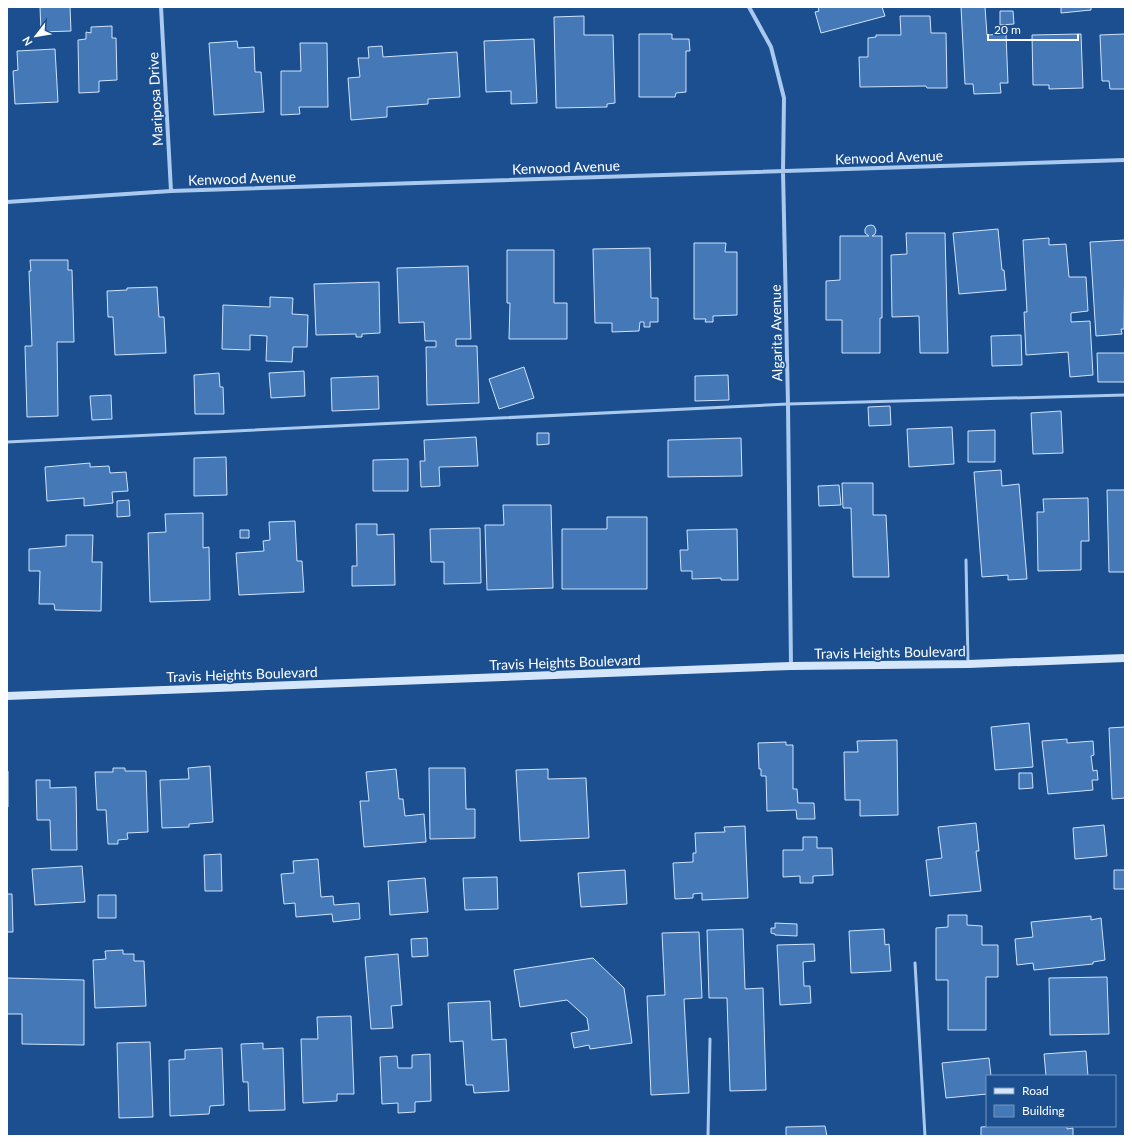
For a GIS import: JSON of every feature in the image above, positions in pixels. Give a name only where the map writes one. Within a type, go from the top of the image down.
[{"type":"street","name":"Mariposa Drive","points":[[161,7],[171,191]]},
{"type":"street","name":"Algarita Avenue","points":[[749,7],[771,47],[784,98],[783,171],[788,404],[791,666]]},
{"type":"street","name":"Kenwood Avenue","points":[[7,202],[171,191],[1125,160]]},
{"type":"street","name":"Travis Heights Boulevard","points":[[7,696],[791,666],[968,664],[1125,658]]},
{"type":"lane","points":[[7,442],[788,404],[1125,395]]},
{"type":"lane","points":[[966,560],[968,664]]},
{"type":"lane","points":[[915,963],[925,1136]]},
{"type":"lane","points":[[708,1136],[710,1039]]},
{"type":"building","points":[[40,7],[70,7],[71,31],[41,32]]},
{"type":"building","points":[[818,7],[882,7],[885,16],[821,33],[815,12],[819,11]]},
{"type":"building","points":[[961,7],[985,7],[987,35],[1006,34],[1008,83],[1000,83],[1001,93],[974,94],[973,84],[965,84]]},
{"type":"building","points":[[1061,7],[1091,7],[1091,10],[1061,13]]},
{"type":"building","points":[[1000,11],[1013,11],[1014,24],[1000,25]]},
{"type":"building","points":[[584,16],[584,35],[613,35],[615,103],[607,104],[607,107],[556,108],[554,17]]},
{"type":"building","points":[[900,16],[930,16],[931,33],[946,33],[947,88],[927,88],[926,86],[860,87],[859,57],[868,57],[868,38],[876,37],[876,35],[901,35]]},
{"type":"building","points":[[112,26],[112,38],[116,38],[117,80],[99,81],[99,92],[79,93],[78,40],[86,39],[86,32],[91,33],[91,27]]},
{"type":"building","points":[[639,34],[672,34],[672,39],[689,39],[690,51],[686,51],[686,92],[676,93],[675,97],[639,97]]},
{"type":"building","points":[[1081,34],[1083,88],[1049,89],[1049,85],[1033,85],[1032,35]]},
{"type":"building","points":[[1125,34],[1125,89],[1110,89],[1109,81],[1102,81],[1100,35]]},
{"type":"building","points":[[534,39],[537,103],[511,104],[511,91],[486,92],[484,41]]},
{"type":"building","points":[[237,41],[238,48],[254,47],[255,72],[261,72],[264,112],[214,115],[209,43]]},
{"type":"building","points":[[300,43],[327,43],[328,107],[299,107],[300,114],[281,115],[281,71],[301,71]]},
{"type":"building","points":[[382,46],[383,57],[457,52],[460,97],[428,99],[428,104],[387,107],[387,117],[351,120],[348,78],[360,77],[358,58],[369,58],[368,47]]},
{"type":"building","points":[[55,49],[58,102],[15,104],[13,71],[18,70],[17,51]]},
{"type":"building","points":[[867,226],[874,226],[876,230],[875,234],[872,236],[882,236],[882,318],[880,318],[880,353],[842,353],[842,320],[826,320],[826,281],[840,280],[840,236],[869,236],[865,233],[865,229]]},
{"type":"building","points":[[998,229],[1002,270],[1004,270],[1006,290],[959,294],[953,233]]},
{"type":"building","points":[[906,233],[945,233],[948,353],[920,353],[919,316],[892,317],[891,255],[907,254]]},
{"type":"building","points":[[1049,238],[1049,245],[1066,244],[1069,277],[1086,277],[1088,311],[1071,313],[1071,322],[1090,321],[1093,375],[1070,377],[1068,352],[1026,355],[1024,312],[1027,312],[1023,240]]},
{"type":"building","points":[[1125,240],[1124,329],[1121,329],[1122,334],[1096,336],[1090,242]]},
{"type":"building","points":[[694,243],[726,243],[725,252],[737,252],[737,315],[713,316],[713,322],[705,322],[706,319],[694,319]]},
{"type":"building","points":[[650,248],[651,298],[658,298],[658,322],[650,322],[650,327],[644,327],[644,322],[640,322],[639,331],[612,332],[612,323],[595,323],[593,249]]},
{"type":"building","points":[[507,250],[554,250],[554,303],[567,303],[567,339],[509,339],[510,303],[507,303]]},
{"type":"building","points":[[30,260],[68,260],[68,270],[72,270],[74,342],[57,342],[58,416],[27,417],[25,346],[32,346],[29,271],[31,271]]},
{"type":"building","points":[[468,266],[471,339],[456,339],[456,346],[477,346],[479,403],[427,405],[426,347],[436,347],[436,341],[425,341],[424,322],[399,323],[397,268]]},
{"type":"building","points":[[379,282],[380,333],[362,334],[362,337],[356,337],[356,334],[316,335],[314,284]]},
{"type":"building","points":[[157,287],[159,317],[164,317],[166,353],[115,355],[113,317],[108,317],[107,291],[127,290],[127,288]]},
{"type":"building","points":[[270,297],[293,298],[292,314],[308,315],[307,347],[293,347],[292,362],[266,361],[267,336],[250,335],[250,350],[222,349],[223,305],[270,307]]},
{"type":"building","points":[[1021,335],[1022,365],[992,366],[991,336]]},
{"type":"building","points":[[1097,353],[1125,353],[1125,382],[1098,382]]},
{"type":"building","points":[[524,367],[534,398],[499,409],[489,379]]},
{"type":"building","points":[[304,371],[305,396],[271,398],[269,373]]},
{"type":"building","points":[[219,373],[220,387],[223,387],[224,414],[195,414],[194,375]]},
{"type":"building","points":[[728,375],[729,400],[695,401],[695,376]]},
{"type":"building","points":[[378,376],[379,409],[332,411],[331,378]]},
{"type":"building","points":[[111,395],[112,419],[92,420],[90,396]]},
{"type":"building","points":[[890,406],[891,425],[869,426],[868,407]]},
{"type":"building","points":[[1061,411],[1063,453],[1033,454],[1031,413]]},
{"type":"building","points":[[952,427],[954,464],[909,467],[907,429]]},
{"type":"building","points":[[995,430],[995,462],[968,462],[968,431]]},
{"type":"building","points":[[537,433],[549,433],[549,444],[537,445]]},
{"type":"building","points":[[476,437],[478,466],[439,467],[440,486],[421,487],[420,461],[425,461],[424,440]]},
{"type":"building","points":[[741,438],[742,476],[668,477],[668,440]]},
{"type":"building","points":[[226,457],[227,495],[194,496],[194,458]]},
{"type":"building","points":[[408,459],[408,491],[373,491],[373,460]]},
{"type":"building","points":[[90,463],[90,467],[109,466],[110,473],[126,472],[128,491],[112,492],[113,503],[84,506],[84,498],[47,501],[45,467]]},
{"type":"building","points":[[1001,470],[1002,486],[1019,484],[1027,579],[1008,580],[1008,575],[982,577],[974,472]]},
{"type":"building","points":[[842,483],[873,483],[873,515],[886,515],[889,577],[853,577],[851,508],[843,508]]},
{"type":"building","points":[[839,485],[841,505],[819,506],[818,486]]},
{"type":"building","points":[[1107,490],[1125,490],[1125,572],[1109,572]]},
{"type":"building","points":[[1088,498],[1089,541],[1081,541],[1081,570],[1038,571],[1037,512],[1044,512],[1043,499]]},
{"type":"building","points":[[129,500],[130,516],[117,517],[117,501]]},
{"type":"building","points":[[503,505],[551,505],[553,588],[487,590],[485,525],[504,525]]},
{"type":"building","points":[[203,513],[203,548],[209,547],[210,600],[150,602],[148,533],[166,532],[165,514]]},
{"type":"building","points":[[607,517],[647,517],[647,589],[562,589],[562,529],[607,529]]},
{"type":"building","points":[[295,521],[297,561],[302,561],[304,592],[239,595],[236,553],[264,551],[263,541],[270,540],[269,522]]},
{"type":"building","points":[[356,524],[377,524],[377,535],[394,534],[395,585],[352,586],[352,566],[357,566]]},
{"type":"building","points":[[480,528],[481,583],[444,584],[444,562],[431,562],[430,529]]},
{"type":"building","points":[[737,529],[738,580],[721,580],[721,578],[692,579],[692,571],[681,571],[680,550],[688,550],[687,530]]},
{"type":"building","points":[[240,530],[249,530],[249,538],[240,538]]},
{"type":"building","points":[[66,535],[93,535],[92,562],[102,562],[101,611],[55,610],[54,604],[39,604],[40,571],[29,571],[29,549],[66,546]]},
{"type":"building","points":[[1029,723],[1033,767],[995,770],[991,727]]},
{"type":"building","points":[[1125,727],[1125,798],[1112,799],[1109,728]]},
{"type":"building","points":[[1067,739],[1067,743],[1093,741],[1094,755],[1091,756],[1093,771],[1097,770],[1098,780],[1092,780],[1093,790],[1048,794],[1042,741]]},
{"type":"building","points":[[897,740],[898,815],[860,816],[860,800],[845,800],[844,752],[858,752],[857,741]]},
{"type":"building","points":[[786,742],[786,745],[793,745],[793,789],[797,789],[798,803],[814,803],[815,819],[797,819],[796,810],[767,811],[766,776],[761,776],[761,769],[759,769],[758,743]]},
{"type":"building","points":[[210,766],[213,822],[189,824],[189,827],[162,828],[160,780],[189,779],[188,768]]},
{"type":"building","points":[[113,768],[125,768],[125,771],[146,771],[148,832],[127,833],[128,839],[118,840],[118,844],[108,844],[106,810],[97,810],[95,772],[113,772]]},
{"type":"building","points":[[429,768],[465,768],[466,809],[475,809],[475,838],[430,839]]},
{"type":"building","points":[[396,769],[399,799],[403,799],[405,816],[424,814],[426,842],[364,847],[360,801],[369,801],[366,772]]},
{"type":"building","points":[[548,769],[548,779],[586,778],[589,838],[520,841],[516,770]]},
{"type":"building","points":[[8,771],[8,807],[7,807]]},
{"type":"building","points":[[1019,773],[1032,773],[1033,788],[1019,789]]},
{"type":"building","points":[[36,780],[50,780],[50,788],[76,787],[77,850],[51,850],[50,820],[37,820]]},
{"type":"building","points":[[976,823],[979,851],[976,851],[981,891],[930,896],[926,860],[942,858],[938,827]]},
{"type":"building","points":[[1104,825],[1107,856],[1075,859],[1073,828]]},
{"type":"building","points":[[745,826],[748,898],[702,900],[702,893],[693,894],[693,898],[675,899],[673,863],[693,862],[693,853],[696,853],[695,833],[725,832],[724,827]]},
{"type":"building","points":[[803,837],[817,837],[817,848],[832,848],[833,875],[813,876],[813,883],[800,883],[800,876],[783,877],[783,850],[803,850]]},
{"type":"building","points":[[221,854],[222,891],[205,891],[204,855]]},
{"type":"building","points":[[318,859],[321,897],[333,896],[334,905],[359,903],[360,919],[333,922],[332,914],[296,917],[295,903],[284,904],[281,874],[294,873],[293,861]]},
{"type":"building","points":[[82,866],[85,902],[35,905],[32,869]]},
{"type":"building","points":[[625,870],[627,904],[581,907],[578,873]]},
{"type":"building","points":[[1114,870],[1125,870],[1125,889],[1114,889]]},
{"type":"building","points":[[497,877],[498,909],[465,910],[463,878]]},
{"type":"building","points":[[425,878],[428,912],[390,915],[388,881]]},
{"type":"building","points":[[7,894],[12,894],[13,932],[7,932]]},
{"type":"building","points":[[98,895],[116,895],[116,918],[98,918]]},
{"type":"building","points":[[948,915],[967,915],[967,925],[982,926],[982,945],[998,945],[998,977],[986,977],[986,1030],[948,1030],[948,980],[936,980],[936,928],[948,927]]},
{"type":"building","points":[[1091,916],[1091,920],[1101,918],[1105,960],[1093,962],[1093,964],[1034,970],[1033,963],[1017,965],[1015,939],[1033,937],[1031,922]]},
{"type":"building","points":[[775,923],[797,924],[797,936],[775,935],[771,933],[771,928],[775,928]]},
{"type":"building","points":[[743,929],[745,989],[763,988],[766,1090],[730,1091],[727,998],[709,998],[707,930]]},
{"type":"building","points":[[884,929],[885,945],[889,944],[891,971],[851,973],[849,931]]},
{"type":"building","points":[[699,932],[702,998],[684,999],[689,1093],[651,1095],[647,996],[665,995],[662,933]]},
{"type":"building","points":[[427,938],[428,956],[412,957],[411,939]]},
{"type":"building","points":[[814,944],[815,961],[803,962],[804,986],[810,986],[811,1003],[780,1005],[777,945]]},
{"type":"building","points":[[123,950],[123,954],[134,954],[134,961],[144,961],[146,1006],[95,1008],[93,960],[106,959],[105,951]]},
{"type":"building","points":[[398,954],[402,1005],[391,1006],[393,1028],[371,1029],[365,957]]},
{"type":"building","points":[[593,958],[624,988],[632,1043],[590,1049],[589,1045],[574,1048],[571,1033],[589,1030],[587,1018],[567,1000],[520,1007],[514,970]]},
{"type":"building","points":[[1107,977],[1109,1034],[1050,1035],[1049,978]]},
{"type":"building","points":[[7,978],[84,980],[84,1045],[22,1044],[22,1014],[7,1014]]},
{"type":"building","points":[[490,1001],[492,1040],[506,1039],[509,1091],[474,1093],[473,1085],[466,1085],[463,1041],[450,1042],[448,1003]]},
{"type":"building","points":[[351,1016],[354,1094],[337,1094],[337,1101],[303,1103],[301,1039],[318,1039],[317,1017]]},
{"type":"building","points":[[150,1042],[153,1117],[119,1118],[117,1043]]},
{"type":"building","points":[[263,1043],[263,1049],[283,1048],[285,1110],[249,1111],[248,1082],[243,1082],[241,1044]]},
{"type":"building","points":[[222,1048],[224,1105],[210,1106],[209,1114],[170,1116],[169,1060],[185,1059],[185,1050]]},
{"type":"building","points":[[1086,1051],[1088,1075],[1046,1075],[1044,1054]]},
{"type":"building","points":[[430,1054],[431,1101],[415,1102],[415,1112],[398,1113],[398,1103],[382,1104],[380,1057],[397,1056],[398,1068],[412,1068],[412,1055]]},
{"type":"building","points":[[989,1058],[991,1075],[986,1075],[986,1094],[946,1098],[942,1063]]},
{"type":"building","points":[[825,1126],[827,1136],[786,1136],[786,1127]]},
{"type":"building","points":[[981,1127],[1067,1127],[1067,1129],[1073,1128],[1073,1136],[981,1136]]}]
